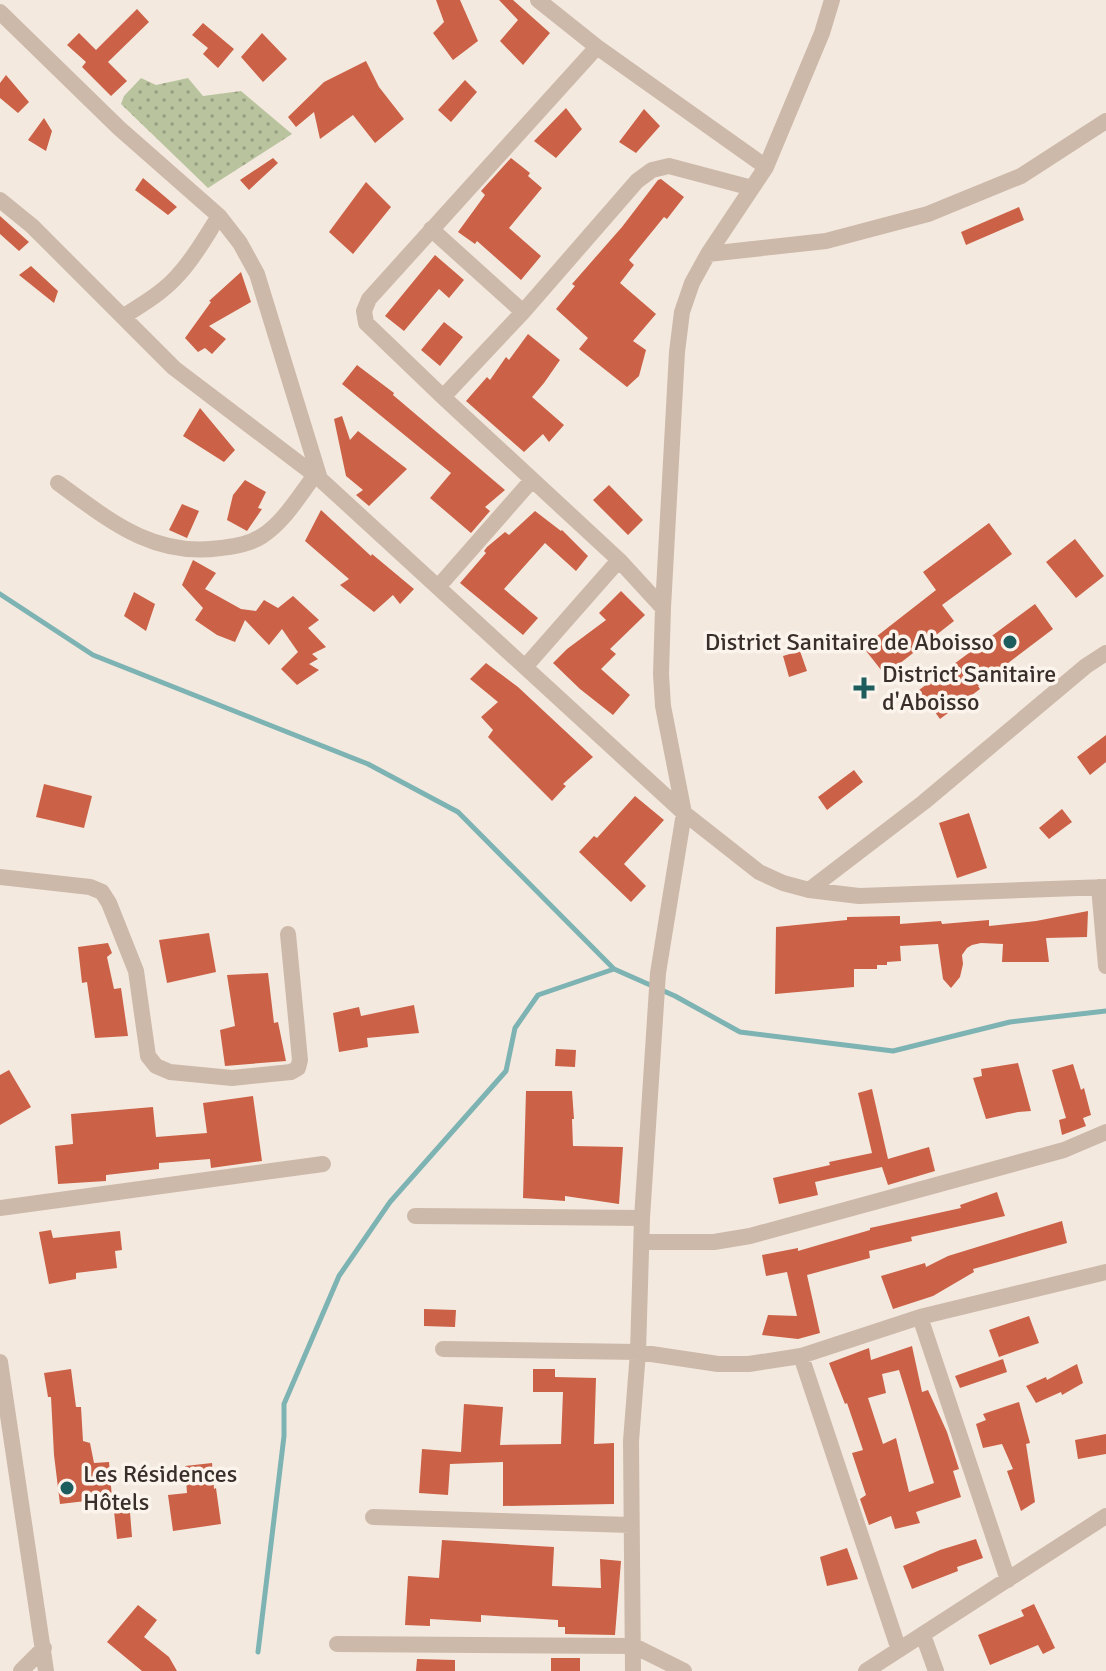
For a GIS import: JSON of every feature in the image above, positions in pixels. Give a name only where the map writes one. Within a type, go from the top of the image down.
[{"type":"street","points":[[538,0],[597,47],[766,167]]},
{"type":"street","points":[[633,1671],[631,1441],[638,1352],[642,1218],[658,973],[684,813],[663,706],[661,674],[677,352],[682,312],[692,283],[766,167],[822,33],[832,0]]},
{"type":"street","points":[[0,12],[119,128],[219,216],[240,243],[257,274],[317,477]]},
{"type":"street","points":[[597,47],[369,299],[364,311],[366,323],[619,560],[663,608]]},
{"type":"street","points":[[708,254],[826,241],[928,214],[1021,176],[1106,121]]},
{"type":"street","points":[[443,397],[523,312],[637,181],[652,170],[669,166],[752,188]]},
{"type":"street","points":[[0,200],[32,226],[174,368],[317,477],[684,813],[759,872],[809,890],[859,896],[1102,887],[1106,966]]},
{"type":"street","points":[[123,317],[162,291],[178,276],[219,216]]},
{"type":"street","points":[[431,229],[523,312]]},
{"type":"street","points":[[58,483],[118,526],[150,542],[203,551],[243,545],[260,538],[276,526],[317,477]]},
{"type":"street","points":[[438,587],[532,480]]},
{"type":"street","points":[[525,667],[619,560]]},
{"type":"street","points":[[809,890],[924,802],[1086,666],[1106,653]]},
{"type":"street","points":[[0,877],[90,887],[102,892],[136,971],[148,1056],[156,1066],[170,1072],[232,1078],[291,1072],[298,1068],[300,1060],[288,934]]},
{"type":"street","points":[[642,1242],[714,1242],[750,1236],[1064,1150],[1106,1132]]},
{"type":"street","points":[[0,1208],[323,1164]]},
{"type":"street","points":[[415,1216],[642,1218]]},
{"type":"street","points":[[443,1349],[638,1352],[718,1364],[749,1364],[801,1356],[920,1317],[1106,1272]]},
{"type":"street","points":[[920,1317],[1008,1580]]},
{"type":"street","points":[[801,1356],[899,1650]]},
{"type":"street","points":[[0,1362],[46,1671]]},
{"type":"street","points":[[866,1671],[1106,1516]]},
{"type":"street","points":[[373,1517],[631,1525]]},
{"type":"street","points":[[923,1635],[936,1671]]},
{"type":"street","points":[[337,1644],[634,1646],[684,1671]]},
{"type":"street","points":[[21,1671],[44,1648]]},
{"type":"green space","points":[[141,78],[156,85],[188,78],[203,96],[241,91],[292,134],[208,188],[121,104],[124,96]]},
{"type":"building","points":[[436,0],[460,0],[478,41],[453,60],[433,33],[444,22]]},
{"type":"building","points":[[499,0],[513,0],[550,33],[523,65],[500,41],[518,20]]},
{"type":"building","points":[[137,9],[149,22],[108,62],[127,81],[111,96],[82,67],[86,62],[67,45],[79,33],[96,50]]},
{"type":"building","points":[[203,23],[234,49],[218,68],[203,54],[208,48],[192,35]]},
{"type":"building","points":[[262,33],[287,59],[263,82],[241,57]]},
{"type":"building","points":[[366,61],[379,87],[404,119],[375,143],[353,115],[320,139],[314,112],[296,127],[288,117],[324,82]]},
{"type":"building","points":[[6,75],[29,102],[18,113],[0,98],[0,83]]},
{"type":"building","points":[[465,80],[477,92],[451,122],[438,110]]},
{"type":"building","points":[[566,108],[582,129],[556,158],[534,141]]},
{"type":"building","points":[[644,109],[660,126],[636,153],[619,142]]},
{"type":"building","points":[[44,118],[52,131],[46,151],[28,140]]},
{"type":"building","points":[[273,158],[278,163],[249,190],[240,180]]},
{"type":"building","points":[[511,158],[530,173],[528,176],[542,188],[509,228],[541,256],[521,280],[477,241],[475,244],[458,232],[485,195],[481,191]]},
{"type":"building","points":[[143,178],[177,207],[168,215],[135,190]]},
{"type":"building","points":[[661,179],[684,197],[629,260],[634,265],[620,283],[656,314],[633,341],[646,350],[639,376],[627,387],[579,349],[588,338],[556,309],[575,286],[572,284]]},
{"type":"building","points":[[366,182],[391,207],[353,254],[329,232]]},
{"type":"building","points":[[1019,207],[1024,220],[966,245],[961,232]]},
{"type":"building","points":[[0,216],[29,242],[19,251],[0,234]]},
{"type":"building","points":[[435,255],[464,280],[449,298],[439,289],[404,331],[385,316]]},
{"type":"building","points":[[31,266],[58,291],[54,303],[19,275]]},
{"type":"building","points":[[241,272],[251,302],[209,326],[226,339],[212,354],[205,348],[198,352],[185,338],[209,301]]},
{"type":"building","points":[[444,322],[463,337],[440,366],[421,350]]},
{"type":"building","points":[[528,334],[560,360],[532,397],[564,425],[549,442],[543,434],[524,452],[466,401],[487,377],[490,380],[506,357],[509,360]]},
{"type":"building","points":[[357,365],[394,393],[505,490],[485,507],[490,511],[471,533],[430,498],[451,473],[342,384]]},
{"type":"building","points":[[200,408],[235,450],[224,462],[183,436]]},
{"type":"building","points":[[342,416],[350,440],[358,431],[407,469],[369,506],[356,495],[363,490],[346,476],[334,419]]},
{"type":"building","points":[[245,480],[266,492],[258,508],[262,509],[247,531],[227,520],[233,495]]},
{"type":"building","points":[[609,485],[643,520],[628,535],[593,500]]},
{"type":"building","points":[[182,504],[199,511],[187,538],[169,530]]},
{"type":"building","points":[[321,510],[371,556],[414,589],[400,604],[393,595],[374,612],[340,585],[349,579],[305,541]]},
{"type":"building","points":[[535,511],[562,530],[588,556],[576,571],[545,543],[504,589],[538,618],[523,635],[460,583],[486,553],[487,547],[505,532],[509,535]]},
{"type":"building","points":[[989,523],[1012,554],[942,605],[954,621],[885,675],[863,647],[936,590],[923,572]]},
{"type":"building","points":[[1075,539],[1104,576],[1076,598],[1046,562]]},
{"type":"building","points":[[193,560],[216,573],[205,589],[241,609],[256,611],[264,600],[278,608],[293,596],[319,620],[308,628],[326,647],[312,654],[318,659],[309,664],[319,670],[297,685],[281,669],[298,652],[282,629],[269,645],[245,620],[235,642],[217,635],[195,620],[203,608],[182,585]]},
{"type":"building","points":[[621,591],[645,615],[610,649],[616,654],[601,669],[630,695],[613,715],[553,663],[606,620],[599,613]]},
{"type":"building","points":[[134,592],[155,604],[146,631],[124,616]]},
{"type":"building","points":[[1035,604],[1053,629],[940,719],[919,690]]},
{"type":"building","points":[[800,651],[807,671],[789,677],[783,656]]},
{"type":"building","points":[[486,663],[518,687],[593,757],[563,784],[566,786],[552,801],[488,737],[493,730],[481,717],[498,702],[470,679]]},
{"type":"building","points":[[1106,735],[1106,762],[1090,775],[1077,757]]},
{"type":"building","points":[[854,770],[863,782],[827,810],[818,797]]},
{"type":"building","points":[[44,784],[92,796],[84,828],[36,817]]},
{"type":"building","points":[[635,796],[664,820],[624,864],[646,886],[631,902],[579,852],[594,836],[597,838]]},
{"type":"building","points":[[1062,809],[1072,822],[1049,839],[1039,828]]},
{"type":"building","points":[[969,813],[987,868],[957,878],[939,823]]},
{"type":"building","points":[[1088,911],[1087,937],[1046,938],[1049,962],[1002,962],[1003,944],[972,945],[962,955],[960,977],[951,988],[943,979],[938,944],[900,946],[901,961],[877,965],[877,969],[854,969],[854,987],[775,994],[776,927],[847,920],[847,917],[900,916],[900,924],[989,920],[989,926]]},
{"type":"building","points":[[209,933],[216,972],[167,983],[159,940]]},
{"type":"building","points":[[108,943],[112,953],[107,957],[114,989],[121,988],[128,1036],[95,1038],[87,982],[82,983],[78,947]]},
{"type":"building","points":[[268,973],[274,1023],[278,1022],[286,1061],[225,1066],[220,1030],[235,1026],[227,975]]},
{"type":"building","points":[[414,1005],[419,1033],[367,1038],[368,1047],[339,1052],[333,1013],[359,1007],[361,1016]]},
{"type":"building","points":[[556,1049],[576,1050],[575,1067],[555,1066]]},
{"type":"building","points":[[1018,1063],[1031,1111],[986,1119],[973,1078],[982,1076],[981,1069]]},
{"type":"building","points":[[1073,1064],[1091,1115],[1083,1118],[1086,1126],[1062,1135],[1059,1120],[1066,1118],[1052,1070]]},
{"type":"building","points":[[9,1070],[31,1107],[0,1125],[0,1075]]},
{"type":"building","points":[[872,1089],[888,1159],[929,1147],[935,1171],[888,1185],[882,1167],[815,1182],[818,1195],[779,1204],[773,1178],[872,1153],[858,1093]]},
{"type":"building","points":[[526,1091],[572,1091],[573,1146],[623,1147],[619,1204],[565,1196],[565,1201],[523,1198]]},
{"type":"building","points":[[253,1096],[262,1161],[211,1168],[210,1159],[159,1163],[159,1169],[106,1175],[106,1181],[58,1184],[55,1146],[73,1144],[71,1114],[153,1107],[156,1137],[207,1133],[203,1103]]},
{"type":"building","points":[[997,1192],[1005,1216],[911,1237],[912,1241],[869,1251],[870,1258],[807,1275],[820,1333],[798,1339],[762,1335],[768,1315],[797,1316],[787,1272],[766,1276],[762,1255],[798,1248],[798,1251],[870,1228],[961,1208],[960,1205]]},
{"type":"building","points":[[1062,1221],[1067,1243],[973,1269],[974,1272],[933,1296],[893,1309],[881,1276],[925,1263],[926,1267],[948,1256]]},
{"type":"building","points":[[51,1230],[53,1238],[120,1231],[122,1250],[115,1251],[117,1268],[76,1273],[76,1279],[49,1284],[39,1232]]},
{"type":"building","points":[[424,1309],[456,1310],[455,1327],[424,1326]]},
{"type":"building","points":[[1029,1316],[1039,1343],[999,1357],[989,1330]]},
{"type":"building","points":[[912,1346],[922,1392],[928,1390],[959,1469],[953,1471],[961,1497],[916,1512],[920,1523],[895,1529],[891,1516],[869,1525],[860,1499],[866,1495],[852,1453],[863,1450],[829,1363],[869,1348],[871,1360]],"holes":[[[899,1370],[934,1483],[909,1492],[896,1438],[883,1444],[868,1398],[886,1393],[882,1374]]]},
{"type":"building","points":[[1003,1359],[1007,1372],[960,1388],[955,1376]]},
{"type":"building","points":[[1077,1364],[1083,1383],[1062,1395],[1061,1392],[1036,1403],[1026,1386],[1046,1377],[1047,1380]]},
{"type":"building","points":[[71,1369],[76,1407],[81,1407],[83,1441],[90,1443],[94,1463],[109,1462],[112,1498],[60,1504],[51,1397],[48,1397],[44,1373]]},
{"type":"building","points":[[533,1369],[555,1369],[555,1377],[596,1378],[594,1444],[614,1443],[614,1504],[503,1506],[503,1462],[450,1464],[448,1495],[419,1493],[422,1449],[461,1452],[464,1404],[503,1407],[500,1445],[561,1444],[563,1392],[533,1392]]},
{"type":"building","points":[[1019,1402],[1030,1443],[1026,1444],[1035,1502],[1021,1511],[1007,1471],[1013,1469],[1002,1444],[983,1448],[976,1424],[986,1420],[983,1414]]},
{"type":"building","points":[[1106,1434],[1106,1454],[1078,1459],[1075,1440]]},
{"type":"building","points":[[212,1463],[221,1524],[173,1531],[168,1495],[187,1493],[185,1466]]},
{"type":"building","points":[[129,1500],[132,1537],[117,1539],[113,1502]]},
{"type":"building","points":[[976,1539],[983,1558],[912,1589],[903,1566]]},
{"type":"building","points":[[442,1540],[554,1547],[552,1586],[601,1588],[600,1559],[621,1561],[615,1635],[565,1634],[565,1627],[558,1627],[558,1620],[481,1615],[481,1622],[430,1619],[430,1626],[405,1625],[408,1576],[439,1578]]},
{"type":"building","points":[[847,1548],[858,1579],[827,1586],[820,1557]]},
{"type":"building","points":[[1034,1604],[1055,1648],[1043,1654],[1038,1645],[990,1665],[978,1635],[1024,1616],[1021,1610]]},
{"type":"building","points":[[138,1605],[157,1620],[144,1637],[169,1657],[177,1671],[142,1671],[107,1642]]},
{"type":"building","points":[[551,1658],[580,1658],[580,1671],[551,1671]]},
{"type":"building","points":[[417,1659],[455,1660],[455,1671],[416,1671]]},
{"type":"waterway","points":[[0,594],[93,655],[368,764],[458,812],[614,969],[675,996],[740,1032],[893,1051],[1010,1022],[1106,1011]]},
{"type":"waterway","points":[[258,1652],[284,1436],[284,1404],[339,1276],[390,1202],[506,1071],[515,1028],[538,995],[614,969]]},
{"type":"place","name":"District Sanitaire de Aboisso","points":[[1010,642]]},
{"type":"place","name":"District Sanitaire d'Aboisso","points":[[864,688]]},
{"type":"place","name":"Les Résidences Hôtels","points":[[67,1488]]}]
